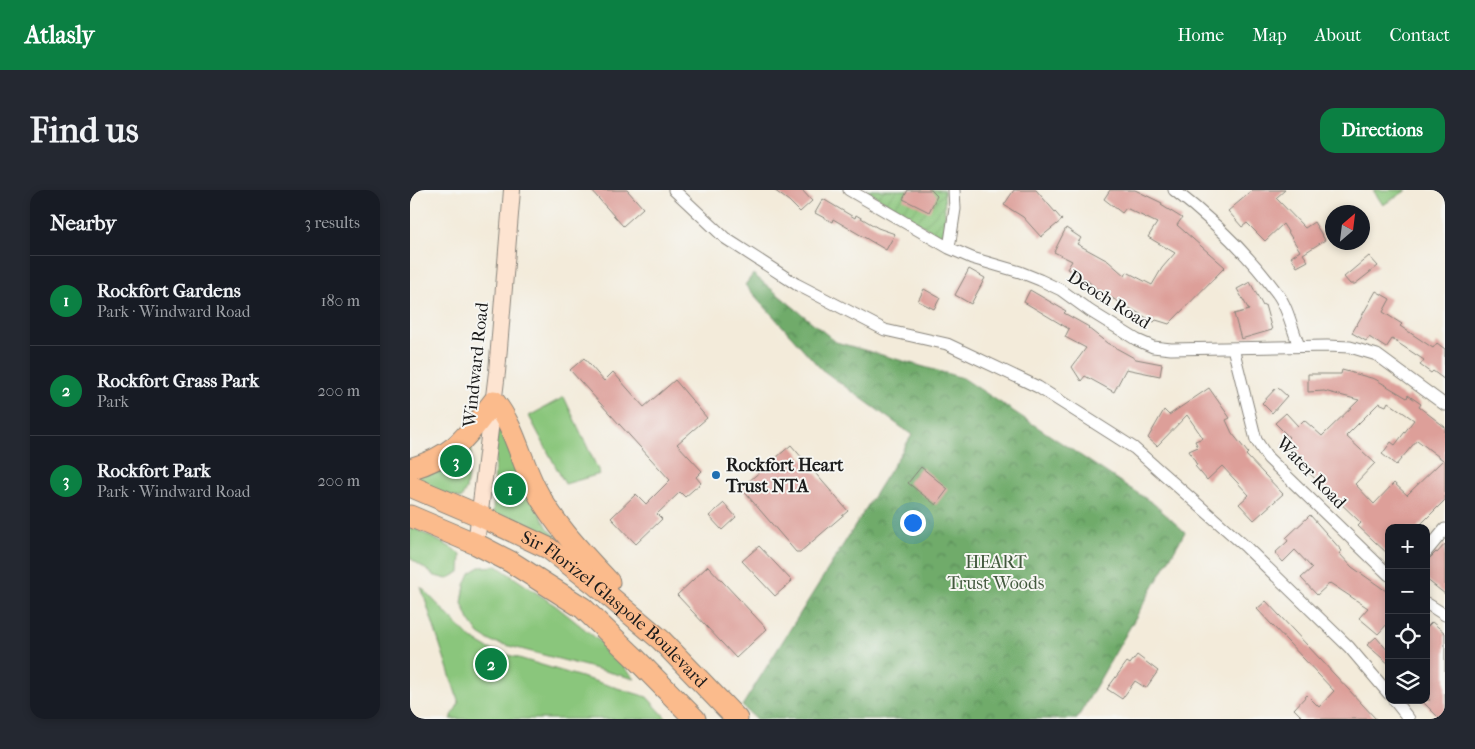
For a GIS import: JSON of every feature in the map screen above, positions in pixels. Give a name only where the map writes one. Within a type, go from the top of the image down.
[{"type":"highway","points":[[410,468],[445,455],[460,444],[494,401],[505,416],[535,488],[560,526],[661,640]]},
{"type":"highway","name":"Sir Florizel Glaspole Boulevard","points":[[410,486],[548,548],[596,585],[661,640],[738,719]]},
{"type":"highway","name":"Sir Florizel Glaspole Boulevard","points":[[410,516],[476,544],[511,562],[583,608],[694,719]]},
{"type":"main road","name":"Windward Road","points":[[476,544],[478,515],[494,401],[512,190]]},
{"type":"street","points":[[674,190],[725,238],[796,284],[885,330],[947,344],[1038,387],[1134,448],[1253,554],[1349,647],[1385,689]]},
{"type":"street","name":"Deoch Road","points":[[849,190],[949,248],[972,258],[1020,272],[1061,290],[1090,311],[1137,340],[1153,347],[1171,349],[1298,346],[1350,347],[1377,355],[1445,405]]},
{"type":"street","points":[[949,248],[955,209],[954,190]]},
{"type":"street","points":[[1174,190],[1206,215],[1235,243],[1277,292],[1284,304],[1298,346]]},
{"type":"street","name":"Water Road","points":[[1233,348],[1256,440],[1268,458],[1385,571]]},
{"type":"street","points":[[1430,547],[1445,529]]},
{"type":"street","points":[[1430,605],[1445,614]]},
{"type":"street","points":[[1397,704],[1409,719]]},
{"type":"green space","points":[[866,190],[944,190],[946,240]]},
{"type":"green space","points":[[1373,190],[1407,190],[1383,205]]},
{"type":"green space","name":"HEART Trust Woods","points":[[753,274],[836,342],[963,378],[1154,504],[1185,532],[1077,719],[756,719],[742,706],[912,435],[821,369],[745,285]]},
{"type":"green space","points":[[564,397],[600,474],[565,484],[529,416]]},
{"type":"green space","points":[[500,415],[513,464],[548,528],[595,577],[493,514],[496,441]]},
{"type":"green space","points":[[474,433],[466,489],[461,499],[410,481]]},
{"type":"green space","points":[[410,526],[452,548],[461,555],[460,572],[447,579],[435,576],[410,558]]},
{"type":"green space","points":[[497,566],[556,606],[602,643],[635,679],[490,641],[479,634],[469,620],[462,603],[465,585],[470,573],[480,567]]},
{"type":"green space","points":[[421,587],[469,637],[489,649],[647,697],[667,719],[450,719],[459,703]]},
{"type":"building","points":[[591,190],[627,190],[643,208],[623,226]]},
{"type":"building","points":[[774,190],[802,190],[812,201],[800,212]]},
{"type":"building","points":[[908,190],[931,190],[937,196],[929,212],[903,199]]},
{"type":"building","points":[[1014,190],[1036,190],[1062,220],[1041,237],[1023,217],[1004,205]]},
{"type":"building","points":[[1110,190],[1135,190],[1162,203],[1161,205],[1182,218],[1177,225],[1225,267],[1169,324],[1156,320],[1154,322],[1102,294],[1088,281],[1067,269],[1072,261],[1054,252],[1066,228],[1081,238],[1077,244],[1108,261],[1125,276],[1127,272],[1152,285],[1162,268],[1175,253],[1148,237],[1157,223],[1126,208],[1122,213],[1104,199]]},
{"type":"building","points":[[1253,190],[1285,190],[1276,198],[1305,228],[1314,222],[1325,240],[1303,254],[1308,261],[1297,267],[1291,257],[1300,251],[1283,224],[1265,241],[1247,223],[1242,227],[1228,211]]},
{"type":"building","points":[[823,199],[855,218],[856,215],[878,228],[895,234],[886,250],[833,219],[832,222],[815,213]]},
{"type":"building","points":[[1369,256],[1378,266],[1355,284],[1350,284],[1344,277]]},
{"type":"building","points":[[969,269],[985,278],[971,304],[955,295]]},
{"type":"building","points":[[1250,282],[1263,306],[1265,305],[1272,330],[1241,339],[1234,314],[1249,310],[1237,289]]},
{"type":"building","points":[[924,289],[940,298],[934,309],[918,301]]},
{"type":"building","points":[[1030,290],[1066,311],[1064,313],[1089,327],[1107,343],[1136,359],[1162,364],[1160,376],[1126,369],[1114,392],[1085,376],[1081,381],[1072,367],[1086,348],[1065,337],[1069,329],[1024,302]]},
{"type":"building","points":[[1376,291],[1390,299],[1383,312],[1433,348],[1437,343],[1445,349],[1445,380],[1433,371],[1431,373],[1420,365],[1424,360],[1392,339],[1386,348],[1369,337],[1366,341],[1352,333]]},
{"type":"building","points":[[584,358],[604,381],[613,372],[644,407],[675,380],[707,418],[677,444],[702,471],[696,477],[701,483],[685,497],[680,492],[657,514],[662,519],[636,544],[611,518],[636,494],[646,504],[670,480],[570,370]]},
{"type":"building","points":[[1342,370],[1375,379],[1407,398],[1408,395],[1421,404],[1419,407],[1445,427],[1445,500],[1421,524],[1385,524],[1385,551],[1358,526],[1361,523],[1301,465],[1303,462],[1282,444],[1289,437],[1275,423],[1286,413],[1298,426],[1304,420],[1322,436],[1359,400],[1324,391],[1308,392],[1308,374],[1341,374]],"holes":[[[1388,402],[1414,420],[1395,445],[1391,442],[1382,454],[1396,465],[1417,440],[1443,460],[1407,495],[1394,483],[1374,504],[1355,484],[1375,463],[1346,436],[1379,403],[1386,406]]]},
{"type":"building","points":[[1277,387],[1287,396],[1272,413],[1262,403]]},
{"type":"building","points":[[1209,388],[1230,418],[1226,420],[1232,433],[1248,453],[1246,455],[1283,494],[1254,520],[1239,504],[1249,495],[1222,466],[1207,480],[1195,466],[1197,465],[1189,451],[1198,447],[1195,441],[1203,438],[1187,415],[1157,446],[1148,438],[1164,410],[1169,415]]},
{"type":"building","points":[[791,445],[848,511],[800,552],[796,552],[741,488]]},
{"type":"building","points":[[921,467],[948,489],[936,505],[908,483]]},
{"type":"building","points":[[724,503],[736,517],[722,530],[709,516]]},
{"type":"building","points":[[1310,515],[1342,551],[1339,553],[1352,567],[1385,590],[1385,626],[1378,634],[1359,618],[1368,608],[1330,583],[1317,595],[1301,578],[1312,568],[1295,550],[1283,562],[1275,553],[1288,541],[1286,538]]},
{"type":"building","points":[[1445,544],[1445,594],[1430,582],[1430,558]]},
{"type":"building","points":[[759,546],[792,581],[775,596],[742,561]]},
{"type":"building","points":[[708,566],[767,629],[736,658],[677,595]]},
{"type":"building","points":[[1266,601],[1376,719],[1304,719],[1294,709],[1307,695],[1319,707],[1334,691],[1257,609]]},
{"type":"building","points":[[1432,622],[1445,633],[1445,719],[1440,719],[1425,704],[1430,704],[1430,624]]},
{"type":"building","points":[[1376,637],[1385,647],[1385,661],[1367,645]]},
{"type":"building","points":[[1137,655],[1158,671],[1146,688],[1135,681],[1122,699],[1107,689],[1127,662],[1130,664]]},
{"type":"place","name":"Rockfort Park","points":[[456,461]]},
{"type":"place","name":"Rockfort Heart Trust NTA","points":[[716,475]]},
{"type":"place","name":"Rockfort Gardens","points":[[510,489]]},
{"type":"place","name":"Rockfort Grass Park","points":[[491,664]]}]
